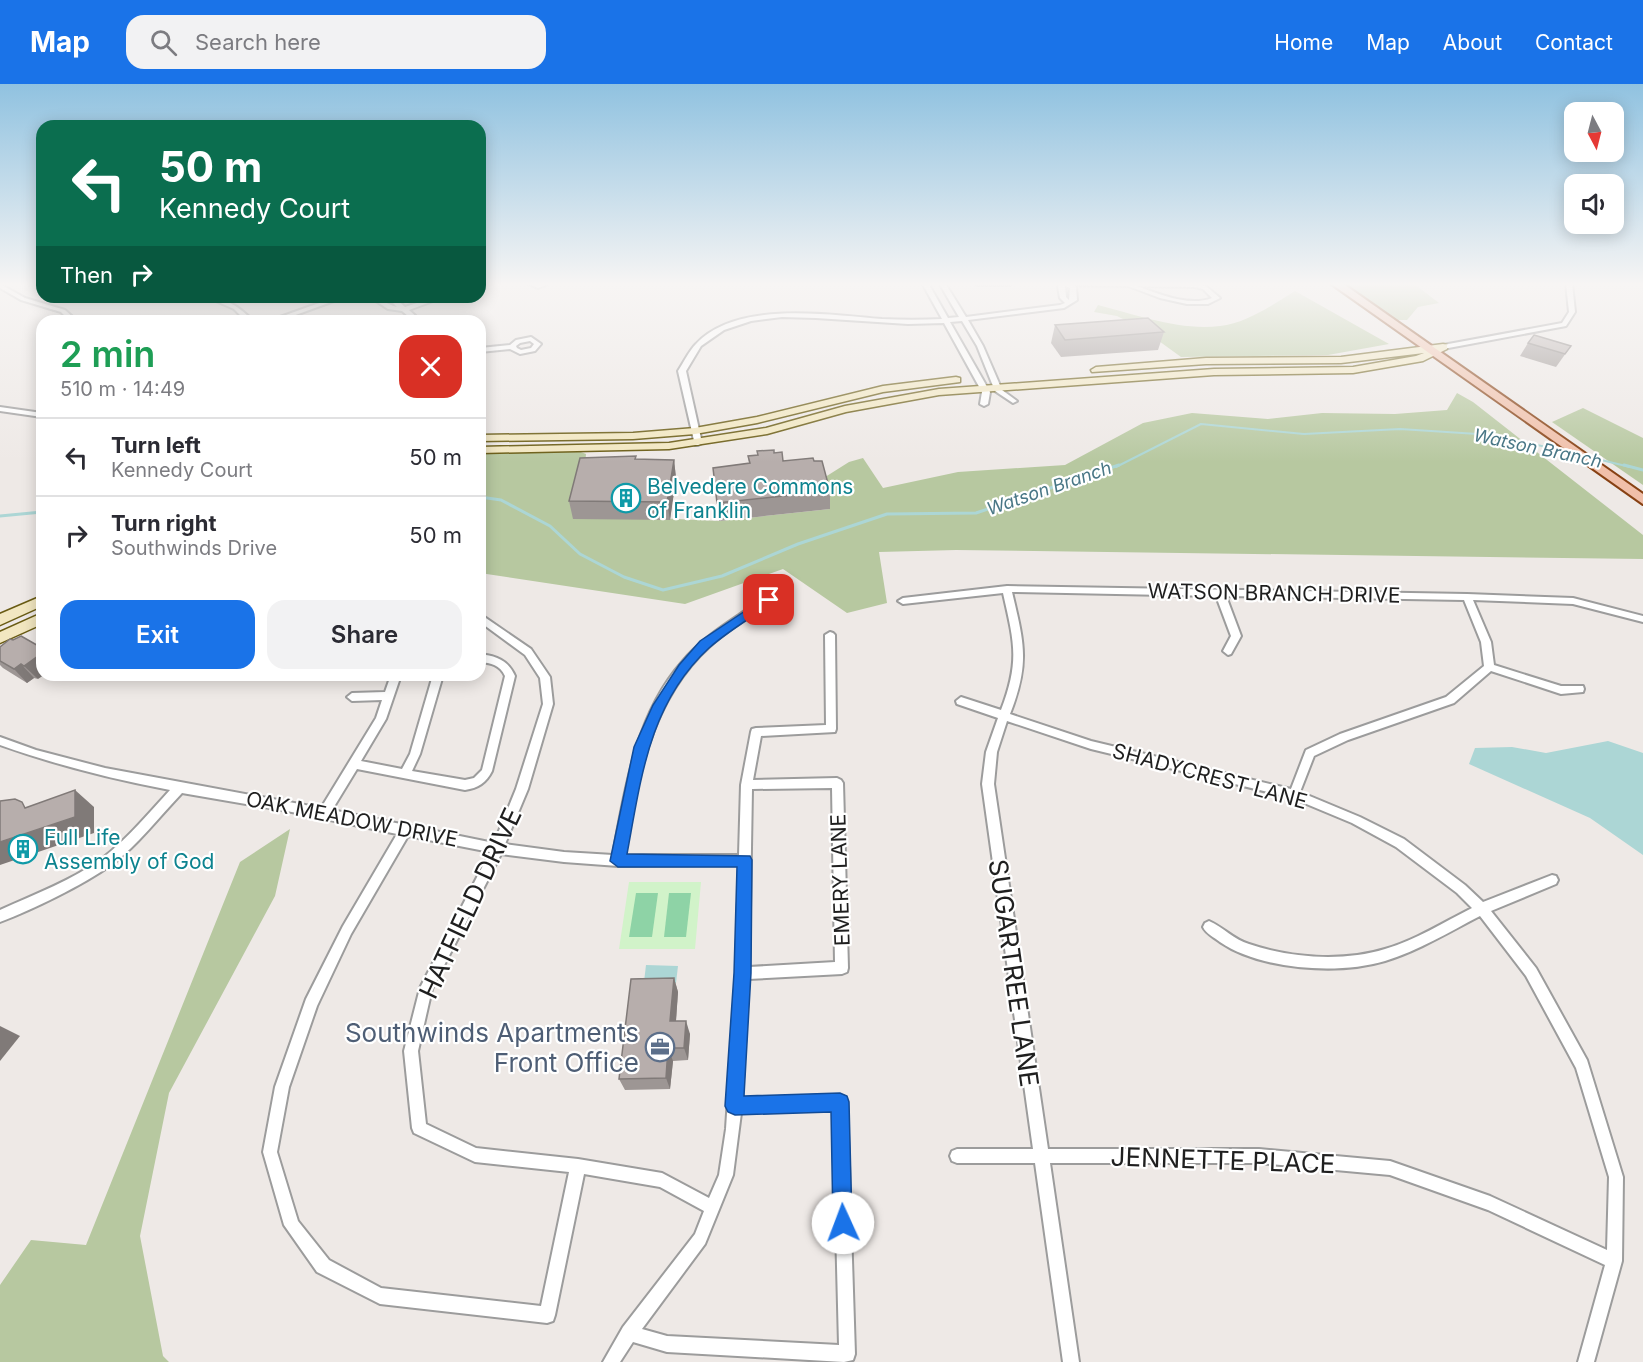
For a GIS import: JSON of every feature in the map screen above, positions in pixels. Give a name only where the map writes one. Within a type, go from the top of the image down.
[{"type":"main road","points":[[1426,343],[1643,500]]},
{"type":"main road","points":[[486,450],[633,449],[696,437],[883,389],[1214,372],[1353,370],[1419,359],[1436,349]]},
{"type":"main road","points":[[486,438],[696,437]]},
{"type":"main road","points":[[0,620],[36,604]]},
{"type":"main road","points":[[0,638],[36,621]]},
{"type":"street","points":[[696,437],[682,371],[696,348],[704,343]]},
{"type":"street","points":[[958,343],[986,392],[984,404]]},
{"type":"street","points":[[978,343],[996,382],[1013,401]]},
{"type":"street","points":[[1436,349],[1470,343]]},
{"type":"street","points":[[486,349],[512,347]]},
{"type":"street","points":[[0,409],[36,414]]},
{"type":"street","points":[[618,861],[640,747],[658,708],[683,668],[705,645],[785,588]]},
{"type":"street","name":"WATSON BRANCH DRIVE","points":[[903,601],[1007,589],[1467,597],[1573,600],[1643,620]]},
{"type":"street","name":"SUGARTREE LANE","points":[[1007,589],[1020,660],[1007,715],[990,747],[987,764],[988,784],[1039,1155],[1071,1362]]},
{"type":"street","points":[[1220,593],[1236,636],[1228,651]]},
{"type":"street","points":[[1467,597],[1486,642],[1489,667]]},
{"type":"street","name":"HATFIELD DRIVE","points":[[486,621],[528,652],[545,677],[548,704],[522,789],[498,847],[426,988],[411,1051],[419,1128],[475,1155],[578,1166],[662,1180],[713,1208]]},
{"type":"street","points":[[611,1362],[629,1333],[688,1258],[700,1239],[726,1174],[735,1106],[742,973],[747,785],[756,732],[831,729],[830,635]]},
{"type":"street","points":[[354,764],[465,785],[477,783],[488,771],[510,676],[506,667],[495,659],[486,658]]},
{"type":"street","points":[[1489,667],[1561,690],[1579,689]]},
{"type":"street","points":[[1294,794],[1311,753],[1344,737],[1450,700],[1489,667]]},
{"type":"street","points":[[324,813],[381,719],[394,681]]},
{"type":"street","points":[[405,774],[415,754],[436,681]]},
{"type":"street","points":[[352,697],[389,696]]},
{"type":"street","name":"SHADYCREST LANE","points":[[961,701],[1091,745],[1294,794],[1356,820],[1400,843],[1454,884],[1482,909],[1531,972],[1582,1065],[1616,1177],[1614,1261],[1586,1362]]},
{"type":"street","name":"OAK MEADOW DRIVE","points":[[0,741],[45,759],[498,847],[562,857],[618,861],[745,860]]},
{"type":"street","name":"EMERY LANE","points":[[742,973],[842,968],[837,783],[747,785]]},
{"type":"street","points":[[0,916],[69,884],[107,861],[180,787]]},
{"type":"street","points":[[406,829],[347,930],[311,1004],[282,1087],[270,1152],[292,1225],[323,1266],[380,1296],[547,1315],[578,1166]]},
{"type":"street","points":[[1209,927],[1244,948],[1280,956],[1341,961],[1384,955],[1441,931],[1482,909],[1552,880]]},
{"type":"street","points":[[629,1333],[667,1344],[847,1354],[840,1102],[735,1106]]},
{"type":"street","name":"JENNETTE PLACE","points":[[957,1156],[1259,1156],[1390,1168],[1490,1203],[1614,1261]]},
{"type":"green space","points":[[1161,343],[1389,344],[1328,355],[1181,357]]},
{"type":"green space","points":[[1457,393],[1473,402],[1643,535],[1643,559],[956,550],[879,552],[887,603],[847,613],[783,569],[685,604],[486,574],[486,450],[573,449],[586,454],[584,476],[656,518],[719,521],[830,509],[822,479],[849,462],[863,458],[883,488],[958,472],[1065,465],[1143,423],[1192,413],[1268,419],[1322,413],[1395,414],[1447,410]]},
{"type":"green space","points":[[1583,408],[1643,438],[1643,485],[1552,422]]},
{"type":"green space","points":[[290,829],[275,896],[169,1093],[140,1236],[163,1356],[169,1362],[0,1362],[0,1285],[31,1240],[86,1245],[240,862]]},
{"type":"green space","points":[[629,882],[701,882],[695,949],[619,949]]},
{"type":"green space","points":[[636,893],[658,893],[652,937],[629,937]]},
{"type":"green space","points":[[669,893],[691,893],[686,937],[664,937]]},
{"type":"water","points":[[1608,741],[1643,753],[1643,855],[1590,818],[1469,764],[1475,748],[1512,747],[1546,753]]},
{"type":"water","points":[[646,965],[678,966],[676,983],[644,982]]},
{"type":"building","points":[[1528,343],[1560,343],[1571,346],[1565,354]]},
{"type":"building","points":[[774,450],[774,453],[782,452],[783,461],[813,458],[814,461],[822,461],[830,491],[717,503],[713,468],[750,463],[748,456],[758,455],[757,451]]},
{"type":"building","points":[[636,456],[635,459],[674,460],[667,502],[569,501],[580,458]]},
{"type":"building","points":[[21,636],[36,645],[36,657],[24,666],[21,664],[14,669],[0,661],[0,647],[10,639]]},
{"type":"building","points":[[75,790],[75,817],[0,842],[0,801],[15,799],[22,802],[25,808]]},
{"type":"building","name":"Southwinds Apartments Front Office","points":[[674,978],[670,1021],[686,1021],[684,1048],[668,1048],[666,1078],[619,1079],[631,979]]},
{"type":"waterway","name":"Watson Branch","points":[[1116,467],[1201,424],[1304,434],[1400,429],[1493,435],[1573,453]]},
{"type":"waterway","name":"Watson Branch","points":[[1589,457],[1630,467]]},
{"type":"waterway","name":"Watson Branch","points":[[486,498],[501,500],[550,526],[580,554],[624,577],[663,590],[722,576],[798,544],[887,514],[976,513],[1119,465]]},
{"type":"waterway","name":"Watson Branch","points":[[1624,465],[1643,470]]},
{"type":"waterway","name":"Watson Branch","points":[[0,516],[36,513]]},
{"type":"place","name":"Belvedere Commons of Franklin","points":[[626,498]]},
{"type":"place","name":"Full Life Assembly of God","points":[[23,849]]},
{"type":"place","name":"Southwinds Apartments Front Office","points":[[660,1047]]},
{"type":"route","points":[[769,600],[705,645],[683,668],[658,708],[640,747],[618,861],[745,860],[735,1106],[840,1102],[843,1223]]}]
